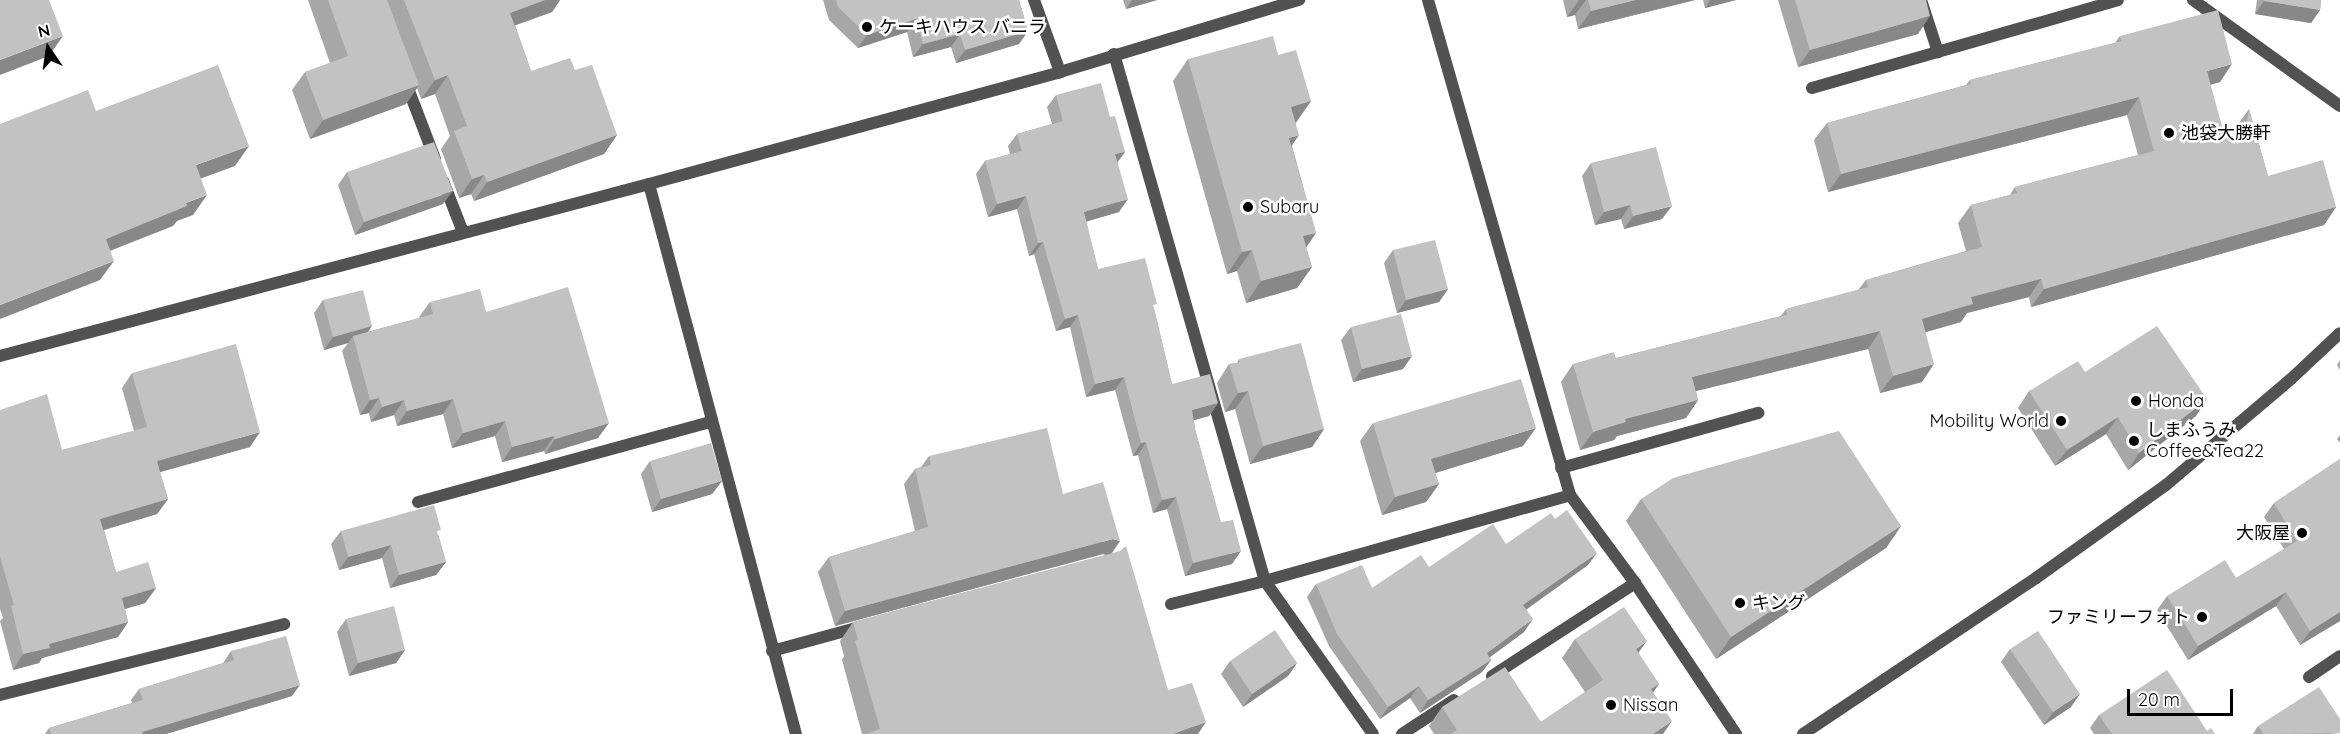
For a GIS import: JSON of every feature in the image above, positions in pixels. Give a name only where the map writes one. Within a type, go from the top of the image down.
[{"type":"street","points":[[1034,0],[1060,72]]},
{"type":"street","points":[[0,356],[463,231],[649,184],[1060,72],[1299,0]]},
{"type":"street","points":[[1428,0],[1570,495],[1635,583],[1736,734]]},
{"type":"street","points":[[1921,0],[1938,52]]},
{"type":"street","points":[[1812,88],[2118,0]]},
{"type":"street","points":[[2193,0],[2340,106]]},
{"type":"street","points":[[1114,54],[1265,581],[1373,734]]},
{"type":"street","points":[[400,66],[463,231]]},
{"type":"street","points":[[649,184],[710,422],[796,734]]},
{"type":"street","points":[[1803,734],[2036,578],[2166,485],[2291,379],[2340,333]]},
{"type":"street","points":[[1561,468],[1758,413]]},
{"type":"street","points":[[418,502],[710,422]]},
{"type":"street","points":[[1172,604],[1265,581],[1570,495]]},
{"type":"street","points":[[1480,684],[1635,583]]},
{"type":"street","points":[[0,695],[284,624]]},
{"type":"street","points":[[772,651],[875,624]]},
{"type":"street","points":[[2309,677],[2340,656]]},
{"type":"street","points":[[1402,734],[1461,696]]},
{"type":"building","points":[[0,0],[49,0],[63,36],[0,60]]},
{"type":"building","points":[[328,0],[387,0],[419,85],[323,120],[305,72],[348,56]]},
{"type":"building","points":[[404,0],[545,0],[510,13],[531,71],[570,58],[575,70],[592,65],[617,135],[487,182],[484,175],[472,179],[454,131],[467,126],[448,75],[435,80]]},
{"type":"building","points":[[836,0],[1019,0],[1028,31],[965,50],[960,34],[923,44],[916,19],[867,35],[838,7]]},
{"type":"building","points":[[1588,0],[1636,0],[1591,11]]},
{"type":"building","points":[[1795,0],[1926,0],[1930,16],[1810,50]]},
{"type":"building","points":[[2264,0],[2321,0],[2320,10]]},
{"type":"building","points":[[2218,10],[2232,64],[2207,71],[2225,138],[2245,133],[2249,109],[2268,176],[2323,160],[2336,207],[2044,289],[2041,279],[1971,297],[1973,304],[1922,319],[1934,364],[1893,376],[1880,331],[1692,377],[1698,400],[1625,419],[1626,422],[1593,432],[1573,364],[1614,352],[1616,358],[1787,315],[1786,309],[1868,287],[1866,280],[1982,247],[1971,205],[2017,193],[2015,187],[2154,151],[2139,97],[1841,174],[1827,123],[1971,84],[1970,80],[2121,41],[2120,36]]},
{"type":"building","name":"Subaru","points":[[1273,36],[1278,55],[1296,50],[1311,101],[1291,107],[1299,135],[1289,138],[1316,233],[1303,236],[1312,267],[1261,281],[1252,250],[1242,252],[1188,59]]},
{"type":"building","points":[[218,65],[249,146],[196,165],[207,195],[186,203],[187,206],[106,239],[114,261],[0,305],[0,124],[88,90],[96,111]]},
{"type":"building","points":[[1101,83],[1110,117],[1115,116],[1125,152],[1115,154],[1128,199],[1084,212],[1098,269],[1145,258],[1157,304],[1153,305],[1172,384],[1210,374],[1218,403],[1192,410],[1195,429],[1221,522],[1233,520],[1241,551],[1193,563],[1176,497],[1162,500],[1146,442],[1141,443],[1124,377],[1095,384],[1078,315],[1065,319],[1043,242],[1038,243],[1026,196],[997,204],[985,161],[1022,151],[1017,134],[1063,121],[1056,95]]},
{"type":"building","points":[[434,142],[453,191],[364,222],[347,172]]},
{"type":"building","points":[[1656,147],[1672,206],[1633,216],[1630,205],[1604,212],[1591,163]]},
{"type":"building","points":[[1435,240],[1448,289],[1406,300],[1393,250]]},
{"type":"building","points":[[568,287],[609,423],[555,439],[554,436],[512,447],[505,421],[463,433],[453,399],[407,411],[404,400],[382,407],[379,398],[370,400],[353,336],[433,314],[430,302],[480,289],[486,312]]},
{"type":"building","points":[[363,290],[372,326],[333,337],[323,300]]},
{"type":"building","points":[[1401,314],[1412,356],[1362,369],[1351,327]]},
{"type":"building","points":[[2157,326],[2207,399],[2139,453],[2118,417],[2067,450],[2029,391],[2078,361],[2085,372]]},
{"type":"building","points":[[1301,343],[1324,429],[1263,446],[1248,391],[1238,393],[1229,364],[1240,362],[1239,359]]},
{"type":"building","points":[[236,344],[260,432],[157,461],[168,499],[100,519],[116,572],[148,562],[156,588],[122,598],[128,622],[49,644],[50,648],[23,654],[11,606],[14,605],[0,557],[0,410],[47,394],[62,450],[147,427],[132,373]]},
{"type":"building","points":[[1521,379],[1536,428],[1431,459],[1439,484],[1395,497],[1373,423]]},
{"type":"building","points":[[1047,428],[1063,494],[1103,482],[1120,541],[1113,539],[845,611],[829,557],[928,527],[915,469],[931,465],[929,456]]},
{"type":"building","name":"キング","points":[[1839,431],[1901,526],[1731,637],[1641,499],[1673,478]]},
{"type":"building","points":[[711,443],[722,481],[661,499],[650,461]]},
{"type":"building","points":[[2340,459],[2340,612],[2310,631],[2286,592],[2198,646],[2167,596],[2225,560],[2236,578],[2297,541],[2274,503]]},
{"type":"building","points":[[434,505],[441,530],[437,531],[446,562],[399,575],[391,545],[348,557],[341,531]]},
{"type":"building","points":[[1567,510],[1597,553],[1523,605],[1533,619],[1487,653],[1491,660],[1428,700],[1419,686],[1388,707],[1337,634],[1316,584],[1362,565],[1372,588],[1421,555],[1429,567],[1493,524],[1506,544],[1551,513],[1555,519]]},
{"type":"building","points":[[1126,546],[1168,690],[1192,683],[1206,722],[1173,734],[866,734],[880,729],[855,641],[858,640],[853,622],[1120,551]]},
{"type":"building","points":[[394,606],[405,650],[358,663],[346,619]]},
{"type":"building","points":[[1624,607],[1647,641],[1636,649],[1659,684],[1651,689],[1672,721],[1653,734],[1451,734],[1457,730],[1442,707],[1505,667],[1541,722],[1603,680],[1575,639]]},
{"type":"building","points":[[1275,630],[1297,663],[1252,694],[1230,661]]},
{"type":"building","points":[[2038,631],[2080,694],[2053,712],[2010,649]]},
{"type":"building","points":[[286,636],[300,685],[142,732],[143,734],[51,734],[49,728],[143,700],[139,689],[234,660],[231,651]]},
{"type":"building","points":[[2167,670],[2207,731],[2211,728],[2215,734],[2112,734],[2099,715]]},
{"type":"building","points":[[2319,687],[2340,719],[2340,733],[2263,734],[2258,726]]},
{"type":"place","name":"ケーキハウス バニラ","points":[[867,27]]},
{"type":"place","name":"池袋大勝軒","points":[[2169,133]]},
{"type":"place","name":"Subaru","points":[[1248,207]]},
{"type":"place","name":"Honda","points":[[2136,401]]},
{"type":"place","name":"Mobility World","points":[[2061,421]]},
{"type":"place","name":"しまふうみ Coffee&Tea22","points":[[2134,441]]},
{"type":"place","name":"大阪屋","points":[[2302,533]]},
{"type":"place","name":"キング","points":[[1740,603]]},
{"type":"place","name":"ファミリーフォト","points":[[2202,617]]},
{"type":"place","name":"Nissan","points":[[1611,705]]}]
